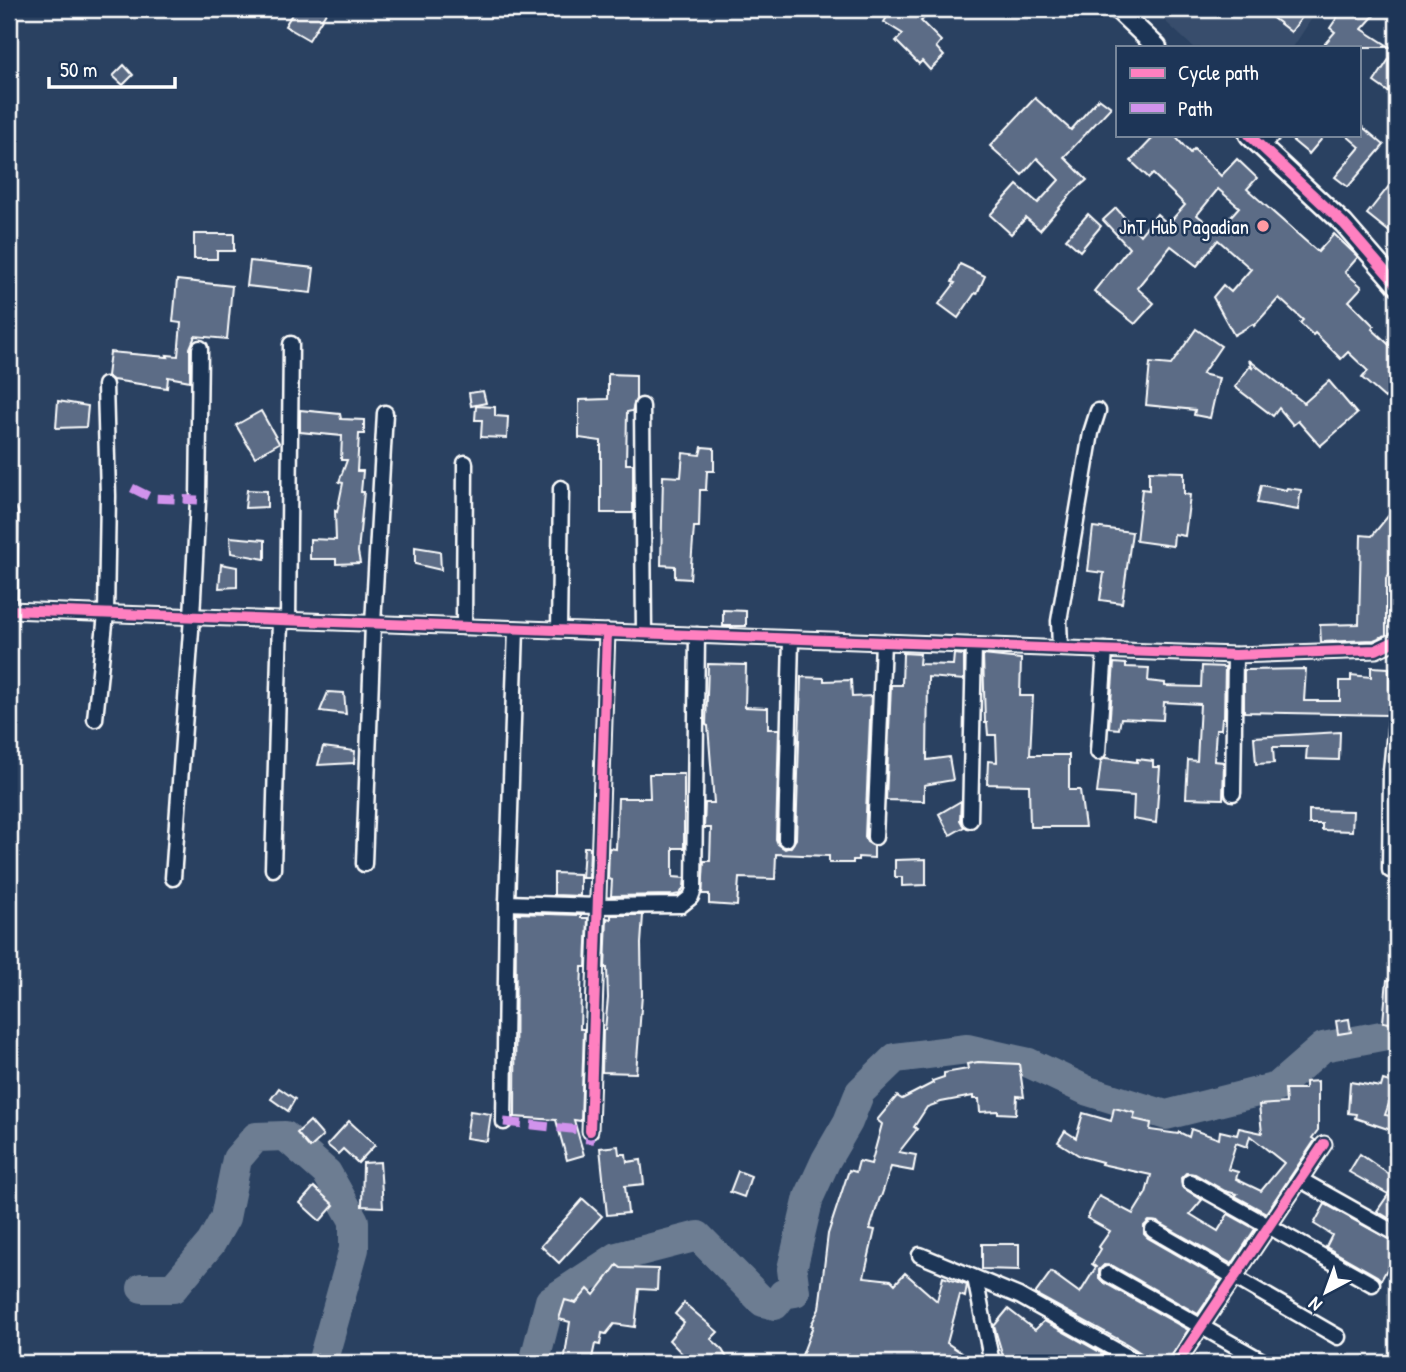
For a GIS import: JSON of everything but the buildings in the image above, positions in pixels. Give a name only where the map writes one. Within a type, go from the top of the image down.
[{"type":"street","points":[[1117,9],[1156,46]]},
{"type":"street","points":[[1260,139],[1344,225],[1397,285]]},
{"type":"street","points":[[273,869],[284,620],[291,344]]},
{"type":"street","points":[[173,878],[198,500],[200,348]]},
{"type":"street","points":[[95,719],[106,614],[108,496],[105,385]]},
{"type":"street","points":[[642,406],[644,633]]},
{"type":"street","points":[[1060,648],[1059,621],[1091,433],[1098,411]]},
{"type":"street","points":[[364,864],[373,624],[385,413]]},
{"type":"street","points":[[464,463],[464,627]]},
{"type":"street","points":[[559,630],[561,488]]},
{"type":"street","points":[[9,602],[10,514]]},
{"type":"street","points":[[9,611],[1235,654],[1376,650],[1397,640]]},
{"type":"street","points":[[504,1122],[507,903],[516,629]]},
{"type":"street","points":[[590,1131],[607,632]]},
{"type":"street","points":[[507,903],[681,905],[691,897],[694,876],[697,635]]},
{"type":"street","points":[[786,839],[791,639]]},
{"type":"street","points":[[875,837],[883,642]]},
{"type":"street","points":[[970,820],[974,645]]},
{"type":"street","points":[[1098,752],[1105,650]]},
{"type":"street","points":[[1233,793],[1235,654]]},
{"type":"street","points":[[1390,870],[1391,771],[1397,710]]},
{"type":"street","points":[[1177,1363],[1324,1144]]},
{"type":"street","points":[[1301,1180],[1397,1234]]},
{"type":"street","points":[[1190,1182],[1371,1284]]},
{"type":"street","points":[[1153,1230],[1338,1337]]},
{"type":"street","points":[[920,1255],[1019,1296],[1139,1363]]},
{"type":"street","points":[[1108,1274],[1266,1363]]},
{"type":"street","points":[[975,1278],[992,1363]]},
{"type":"shaded area","points":[[1152,9],[1318,9],[1294,46],[1192,46]]},
{"type":"waterway","points":[[534,1363],[550,1301],[617,1257],[698,1236],[763,1302],[775,1305],[783,1294],[795,1292],[792,1269],[809,1197],[848,1122],[860,1092],[895,1058],[967,1049],[1029,1063],[1088,1091],[1166,1115],[1277,1087],[1323,1047],[1397,1033]]},
{"type":"waterway","points":[[142,1288],[173,1288],[211,1243],[225,1218],[237,1159],[256,1137],[285,1136],[327,1173],[354,1221],[354,1249],[322,1363]]},
{"type":"marked path","points":[[132,488],[152,498],[198,500]]},
{"type":"marked path","points":[[504,1122],[590,1131],[589,1148]]},
{"type":"cycle path","points":[[1250,136],[1344,224],[1397,285]]},
{"type":"cycle path","points":[[9,610],[1235,655],[1376,650],[1397,640]]},
{"type":"cycle path","points":[[590,1131],[607,632]]},
{"type":"cycle path","points":[[1177,1363],[1324,1144]]},
{"type":"place","name":"JnT Hub Pagadian","points":[[1263,226]]}]
